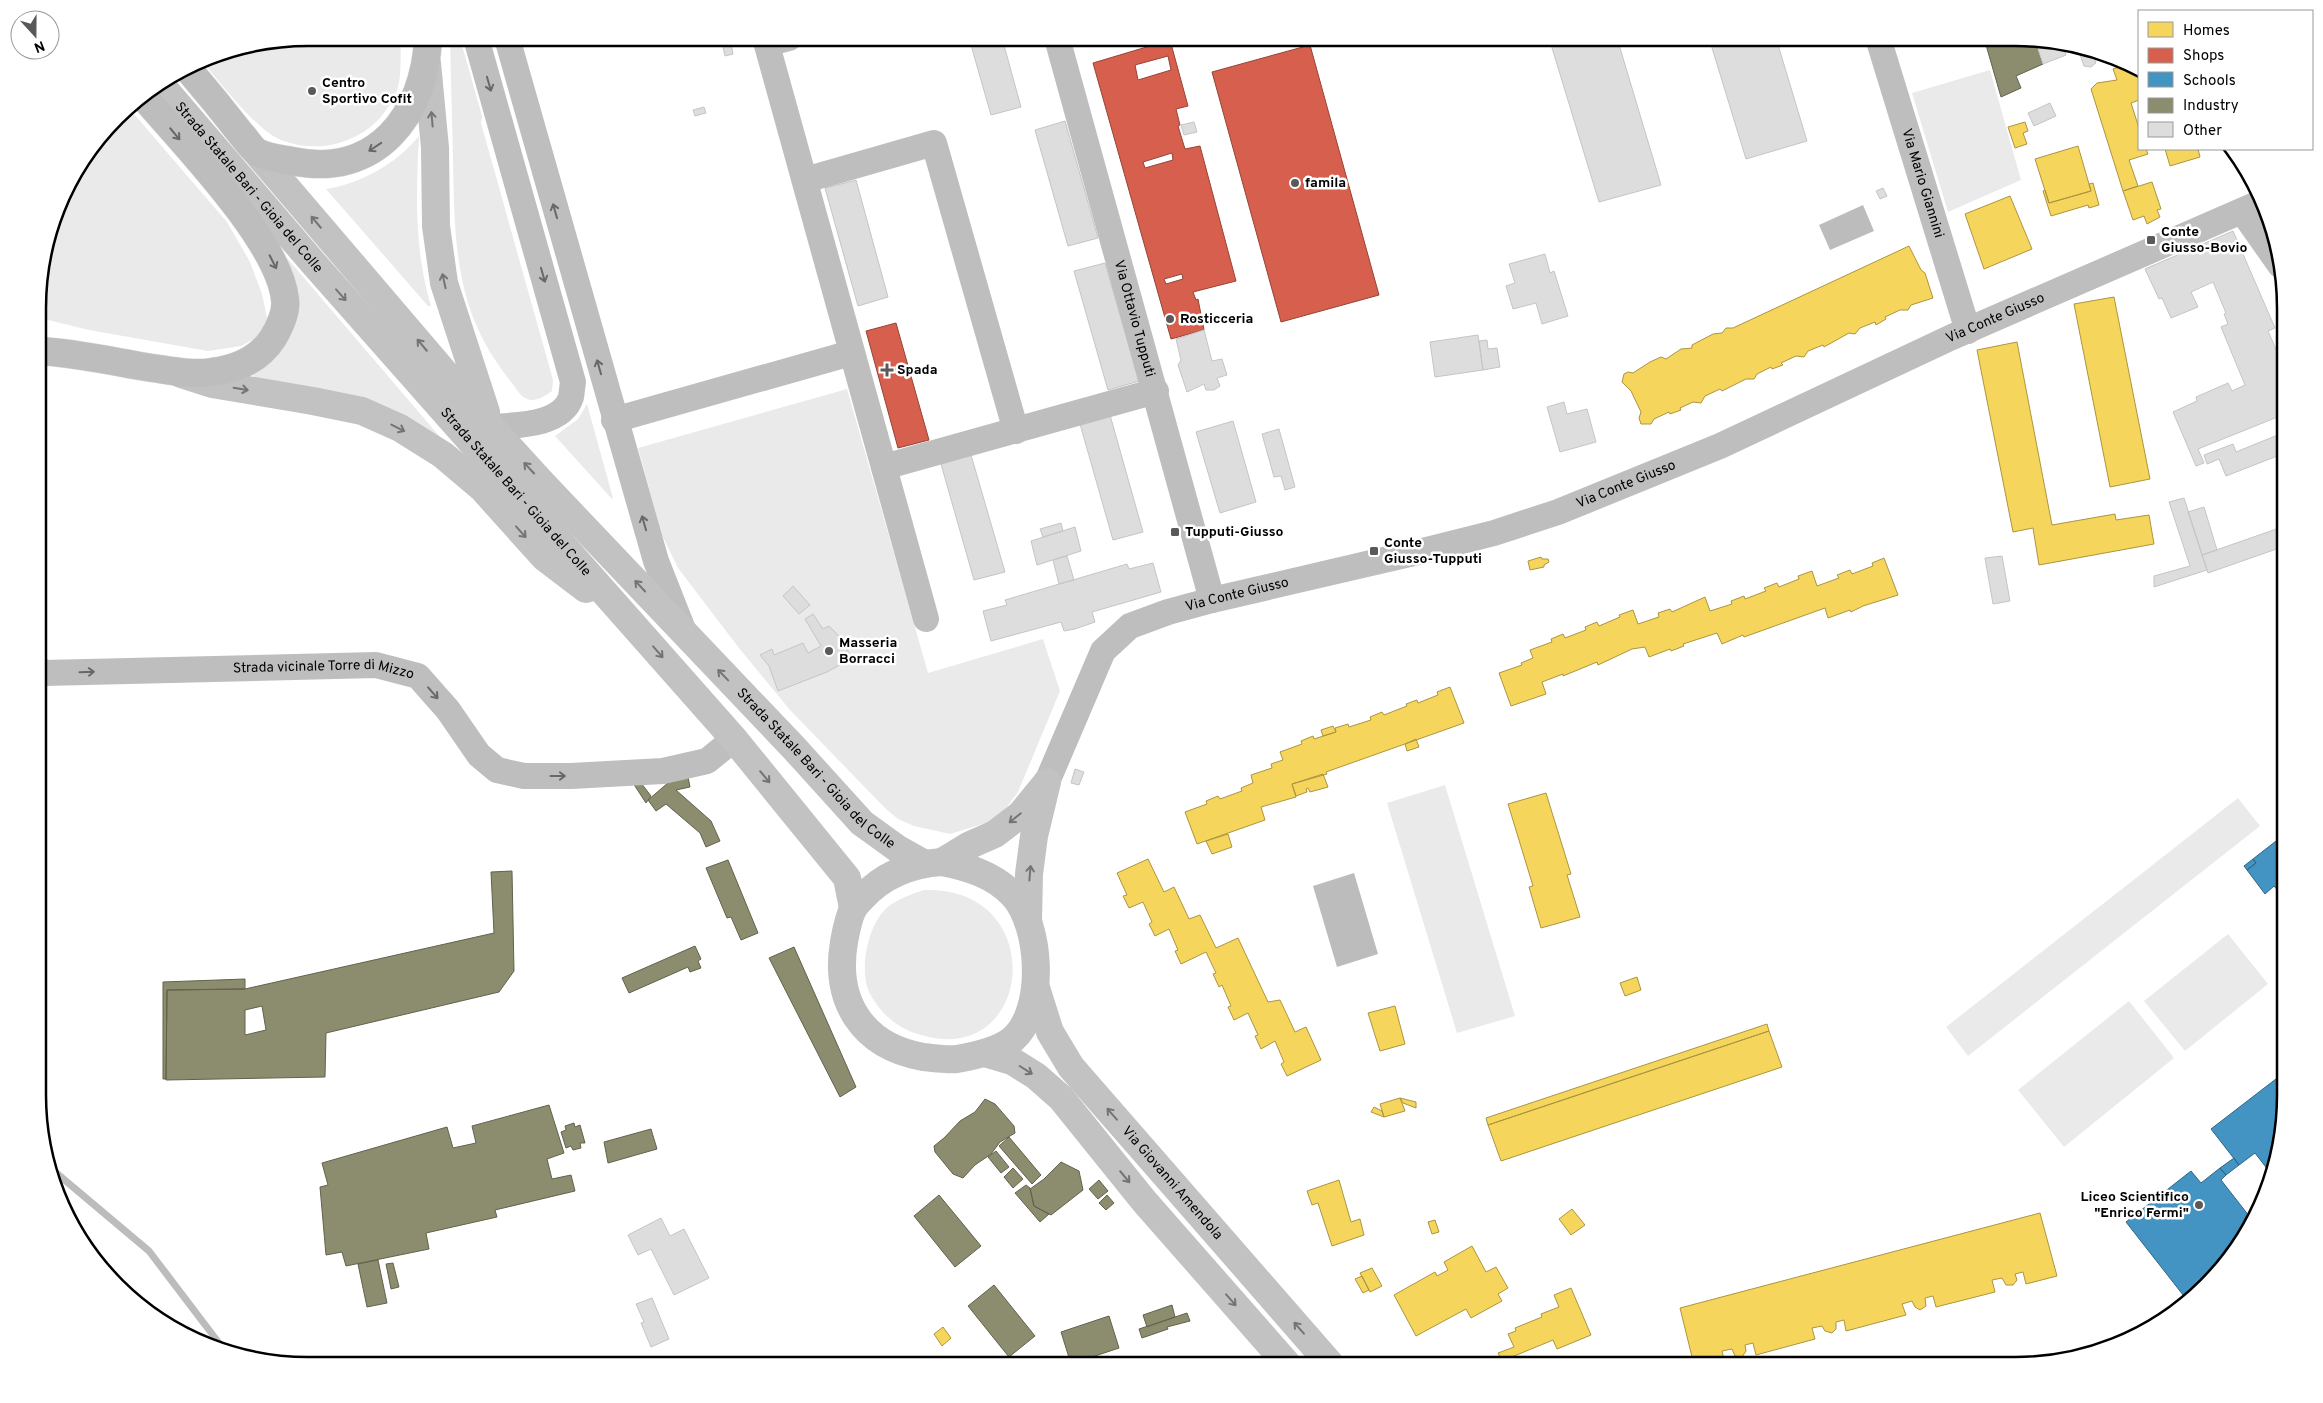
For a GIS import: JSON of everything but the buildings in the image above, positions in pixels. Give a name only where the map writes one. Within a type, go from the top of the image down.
[{"type":"highway","points":[[192,73],[258,153],[309,165],[331,165],[355,159],[377,147],[395,131],[409,112],[428,50]]},
{"type":"highway","points":[[48,351],[174,372],[212,372],[244,365],[266,349],[280,328],[286,302],[282,279],[271,257],[231,199],[148,101]]},
{"type":"main road","points":[[428,50],[435,148],[436,226],[444,283],[465,353],[491,427]]},
{"type":"main road","name":"Strada Statale Bari - Gioia del Colle","points":[[164,89],[314,264],[734,739],[847,878],[853,908]]},
{"type":"main road","name":"Strada Statale Bari - Gioia del Colle","points":[[258,153],[491,427],[685,635],[794,748],[862,823],[898,849],[932,863]]},
{"type":"main road","points":[[174,372],[212,384],[362,411],[400,428],[443,454],[482,488],[544,557],[636,627]]},
{"type":"main road","points":[[932,863],[995,834],[1021,814],[1047,782]]},
{"type":"main road","points":[[1028,922],[1029,874],[1034,836],[1047,782]]},
{"type":"main road","name":"Via Giovanni Amendola","points":[[932,863],[968,867],[992,878],[1014,895],[1028,922],[1036,968],[1036,988],[1030,1013],[1013,1039],[985,1053],[955,1059],[910,1054],[887,1045],[868,1032],[854,1014],[844,994],[841,973],[846,930],[853,908],[872,887],[895,872],[932,863]]},
{"type":"main road","name":"Via Giovanni Amendola","points":[[1036,988],[1050,1032],[1071,1067],[1324,1357]]},
{"type":"main road","name":"Via Giovanni Amendola","points":[[985,1053],[1012,1060],[1036,1076],[1061,1098],[1144,1201],[1281,1357]]},
{"type":"street","points":[[478,46],[573,382],[571,399],[557,414],[534,424],[491,427]]},
{"type":"street","points":[[509,46],[614,420],[656,561],[685,635]]},
{"type":"street","points":[[774,46],[805,180],[851,353],[926,618]]},
{"type":"street","name":"Via Ottavio Tupputi","points":[[1059,46],[1212,600]]},
{"type":"street","name":"Via Mario Giannini","points":[[1880,46],[1968,330]]},
{"type":"street","points":[[805,180],[934,143],[1016,431]]},
{"type":"street","points":[[2252,207],[2267,239]]},
{"type":"street","name":"Via Conte Giusso","points":[[1047,782],[1103,652],[1130,626],[1168,612],[1212,600],[1440,547],[1558,512],[1720,446],[1968,330],[2252,207]]},
{"type":"street","points":[[614,420],[851,353]]},
{"type":"street","points":[[884,467],[1156,392]]},
{"type":"street","name":"Strada vicinale Torre di Mizzo","points":[[46,674],[376,664],[418,676],[448,710],[479,755],[496,770],[524,776],[571,776],[663,771],[707,761],[734,739]]},
{"type":"shaded area","name":"Centro Sportivo Cofit","points":[[401,46],[399,81],[397,91],[390,104],[381,117],[370,127],[357,136],[343,142],[312,146],[296,145],[281,140],[271,135],[239,104],[207,67],[241,55],[274,48]]},
{"type":"shaded area","points":[[450,46],[462,46],[482,116],[481,123],[553,380],[552,391],[536,400],[528,399],[520,394],[492,356],[479,331],[471,311],[460,268],[454,202]]},
{"type":"shaded area","points":[[1990,70],[2021,180],[1948,212],[1912,93]]},
{"type":"shaded area","points":[[133,113],[227,222],[250,262],[262,294],[267,318],[260,336],[241,346],[208,351],[89,330],[46,319],[48,274],[51,257],[66,208],[81,177],[100,149]]},
{"type":"shaded area","points":[[419,136],[417,200],[419,242],[425,285],[431,306],[428,306],[326,189],[352,182],[377,171],[400,155]]},
{"type":"shaded area","points":[[1863,205],[1874,231],[1830,250],[1819,225]]},
{"type":"shaded area","points":[[287,258],[440,437],[254,380],[253,373],[275,357],[284,347],[296,324],[299,298],[296,282],[285,260]]},
{"type":"shaded area","points":[[847,389],[928,673],[1043,639],[1060,691],[1018,792],[1007,807],[992,821],[950,834],[914,826],[898,819],[885,808],[790,710],[739,648],[678,568],[662,535],[638,448]]},
{"type":"shaded area","points":[[587,404],[612,499],[555,436],[578,419]]},
{"type":"shaded area","points":[[1445,785],[1515,1016],[1457,1033],[1387,803]]},
{"type":"shaded area","points":[[2238,798],[2260,826],[1968,1056],[1946,1027]]},
{"type":"shaded area","points":[[1354,873],[1378,954],[1337,967],[1313,886]]},
{"type":"shaded area","points":[[924,890],[965,896],[993,915],[1008,942],[1013,972],[1006,1001],[989,1025],[961,1038],[925,1036],[900,1026],[887,1016],[875,1002],[867,984],[865,960],[875,923],[889,906],[902,898]]},
{"type":"shaded area","points":[[2228,934],[2268,984],[2185,1051],[2144,1001]]},
{"type":"shaded area","points":[[2129,1001],[2174,1058],[2064,1147],[2018,1090]]},
{"type":"waterway","points":[[59,1175],[149,1251],[217,1340]]},
{"type":"place","name":"Centro Sportivo Cofit","points":[[312,91]]},
{"type":"place","name":"famila","points":[[1295,183]]},
{"type":"place","name":"Conte Giusso-Bovio","points":[[2151,240]]},
{"type":"place","name":"Rosticceria","points":[[1170,319]]},
{"type":"place","name":"Spada","points":[[887,370]]},
{"type":"place","name":"Tupputi-Giusso","points":[[1175,532]]},
{"type":"place","name":"Conte Giusso-Tupputi","points":[[1374,551]]},
{"type":"place","name":"Masseria Borracci","points":[[829,651]]},
{"type":"place","name":"Liceo Scientifico \"Enrico Fermi\"","points":[[2199,1205]]}]
